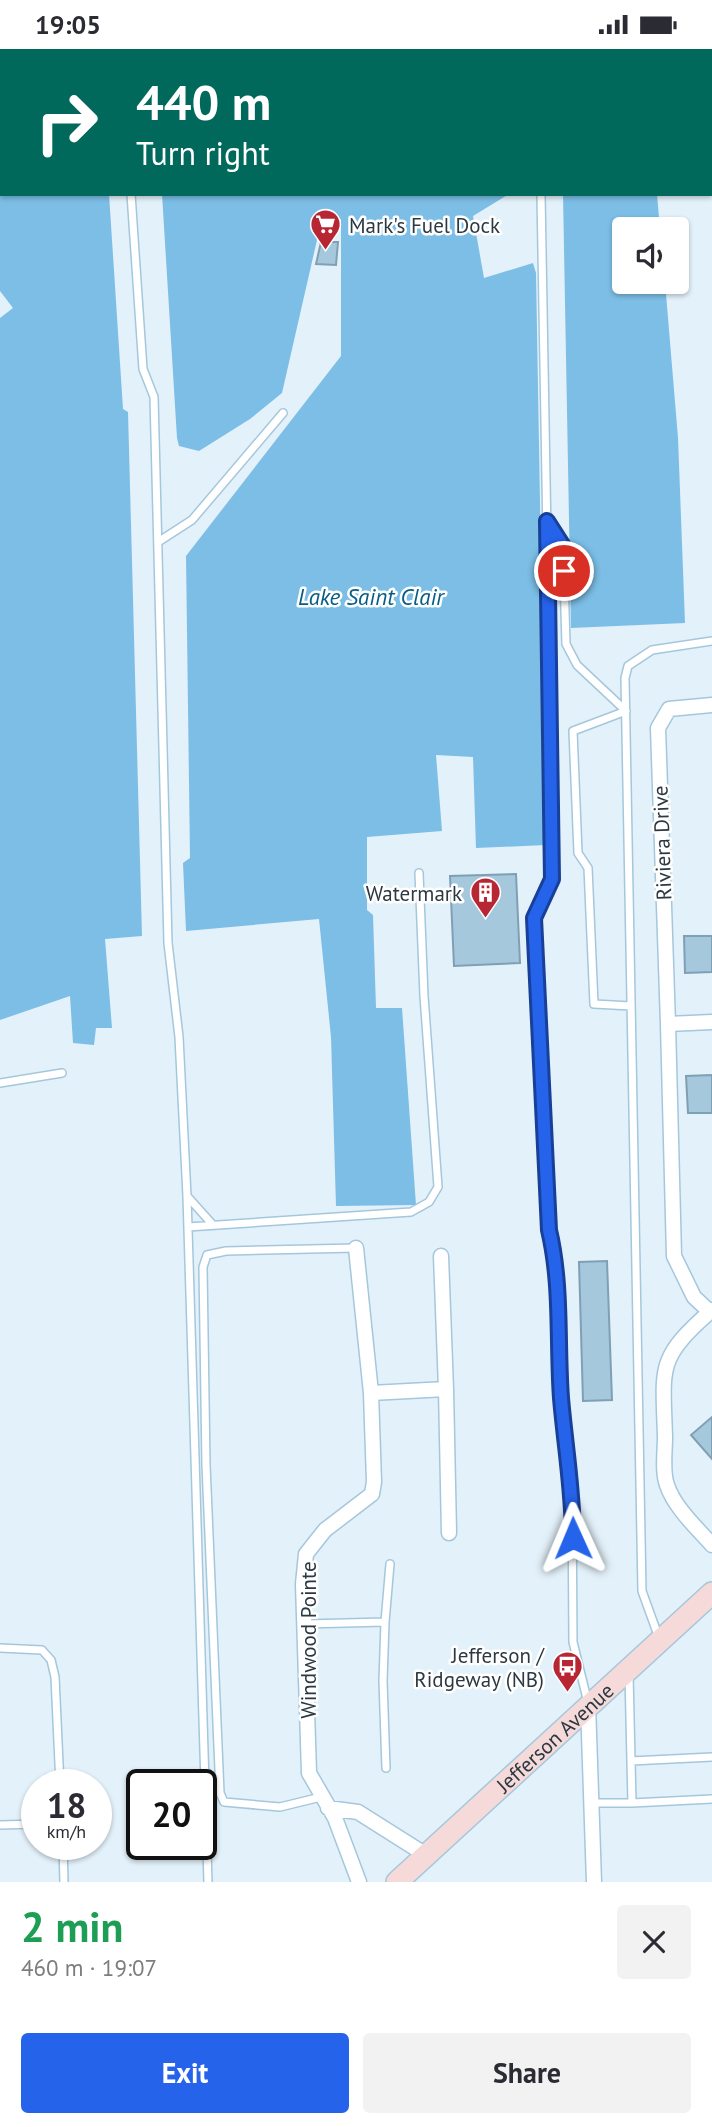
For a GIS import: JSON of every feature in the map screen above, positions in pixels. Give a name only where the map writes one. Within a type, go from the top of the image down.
[{"type":"main road","name":"Jefferson Avenue","points":[[397,1882],[629,1666],[712,1593]]},
{"type":"street","name":"Riviera Drive","points":[[712,705],[669,709],[658,727],[674,1256],[694,1297],[711,1311],[671,1352],[663,1372],[666,1485],[687,1517],[712,1545]]},
{"type":"street","points":[[668,1024],[712,1023]]},
{"type":"street","name":"Windwood Pointe","points":[[356,1248],[371,1393],[374,1482],[372,1494],[325,1530],[306,1555],[304,1624],[309,1773],[359,1882]]},
{"type":"street","points":[[441,1256],[449,1533]]},
{"type":"street","points":[[371,1393],[446,1389]]},
{"type":"street","points":[[588,1704],[594,1882]]},
{"type":"street","points":[[325,1803],[358,1812],[426,1855]]},
{"type":"lane","points":[[131,196],[143,369],[154,397],[167,943],[179,1037],[187,1196],[208,1882]]},
{"type":"lane","points":[[541,196],[552,879],[534,918],[549,1230],[556,1261],[561,1398],[572,1496],[573,1642],[588,1704]]},
{"type":"lane","points":[[158,542],[192,520],[284,414]]},
{"type":"lane","points":[[547,521],[563,546],[566,644],[577,665],[626,711]]},
{"type":"lane","points":[[660,1639],[642,1591],[625,678],[628,666],[652,650],[712,641]]},
{"type":"lane","points":[[626,711],[573,731],[578,853],[588,868],[594,1004],[631,1006]]},
{"type":"lane","points":[[188,1227],[411,1212],[429,1202],[438,1187],[424,996],[419,873]]},
{"type":"lane","points":[[0,1083],[62,1073]]},
{"type":"lane","points":[[187,1196],[213,1225]]},
{"type":"lane","points":[[325,1803],[262,1807],[224,1802],[220,1793],[206,1465],[203,1267],[207,1255],[226,1251],[356,1248]]},
{"type":"lane","points":[[386,1768],[383,1681],[390,1564]]},
{"type":"lane","points":[[304,1624],[385,1622]]},
{"type":"lane","points":[[0,1648],[42,1650],[51,1660],[55,1677],[59,1769]]},
{"type":"lane","points":[[629,1666],[632,1803]]},
{"type":"lane","points":[[631,1761],[712,1757]]},
{"type":"lane","points":[[592,1803],[712,1799]]},
{"type":"lane","points":[[0,1825],[21,1824]]},
{"type":"lane","points":[[63,1860],[64,1882]]},
{"type":"water","points":[[0,196],[109,196],[123,409],[128,412],[142,936],[105,939],[112,1028],[96,1028],[94,1045],[73,1043],[70,996],[0,1020],[0,318],[13,308],[0,291]]},
{"type":"water","name":"Lake Saint Clair","points":[[162,196],[506,196],[473,216],[484,278],[533,263],[536,273],[546,845],[476,848],[473,757],[436,755],[442,831],[367,837],[367,910],[373,915],[376,1008],[402,1008],[416,1205],[336,1206],[331,1037],[319,919],[186,931],[183,863],[190,858],[186,556],[341,356],[341,219],[322,218],[282,393],[250,419],[199,451],[179,446]]},
{"type":"water","points":[[563,196],[657,196],[659,217],[612,217],[612,294],[666,294],[678,438],[685,623],[571,628]]},
{"type":"building","points":[[321,242],[338,242],[336,265],[316,264]]},
{"type":"building","name":"Watermark","points":[[516,874],[520,963],[454,966],[450,876]]},
{"type":"building","points":[[684,936],[712,936],[712,972],[685,973]]},
{"type":"building","points":[[712,1075],[712,1113],[688,1113],[686,1076]]},
{"type":"building","points":[[607,1261],[612,1400],[583,1401],[579,1262]]},
{"type":"building","points":[[712,1417],[712,1459],[691,1435]]},
{"type":"place","name":"Mark's Fuel Dock","points":[[326,252]]},
{"type":"place","name":"Watermark","points":[[485,920]]},
{"type":"place","name":"Jefferson / Ridgeway (NB)","points":[[567,1694]]},
{"type":"route","points":[[564,571],[563,546],[547,521],[552,879],[534,918],[549,1230],[556,1261],[561,1398],[572,1496],[573,1538]]}]
